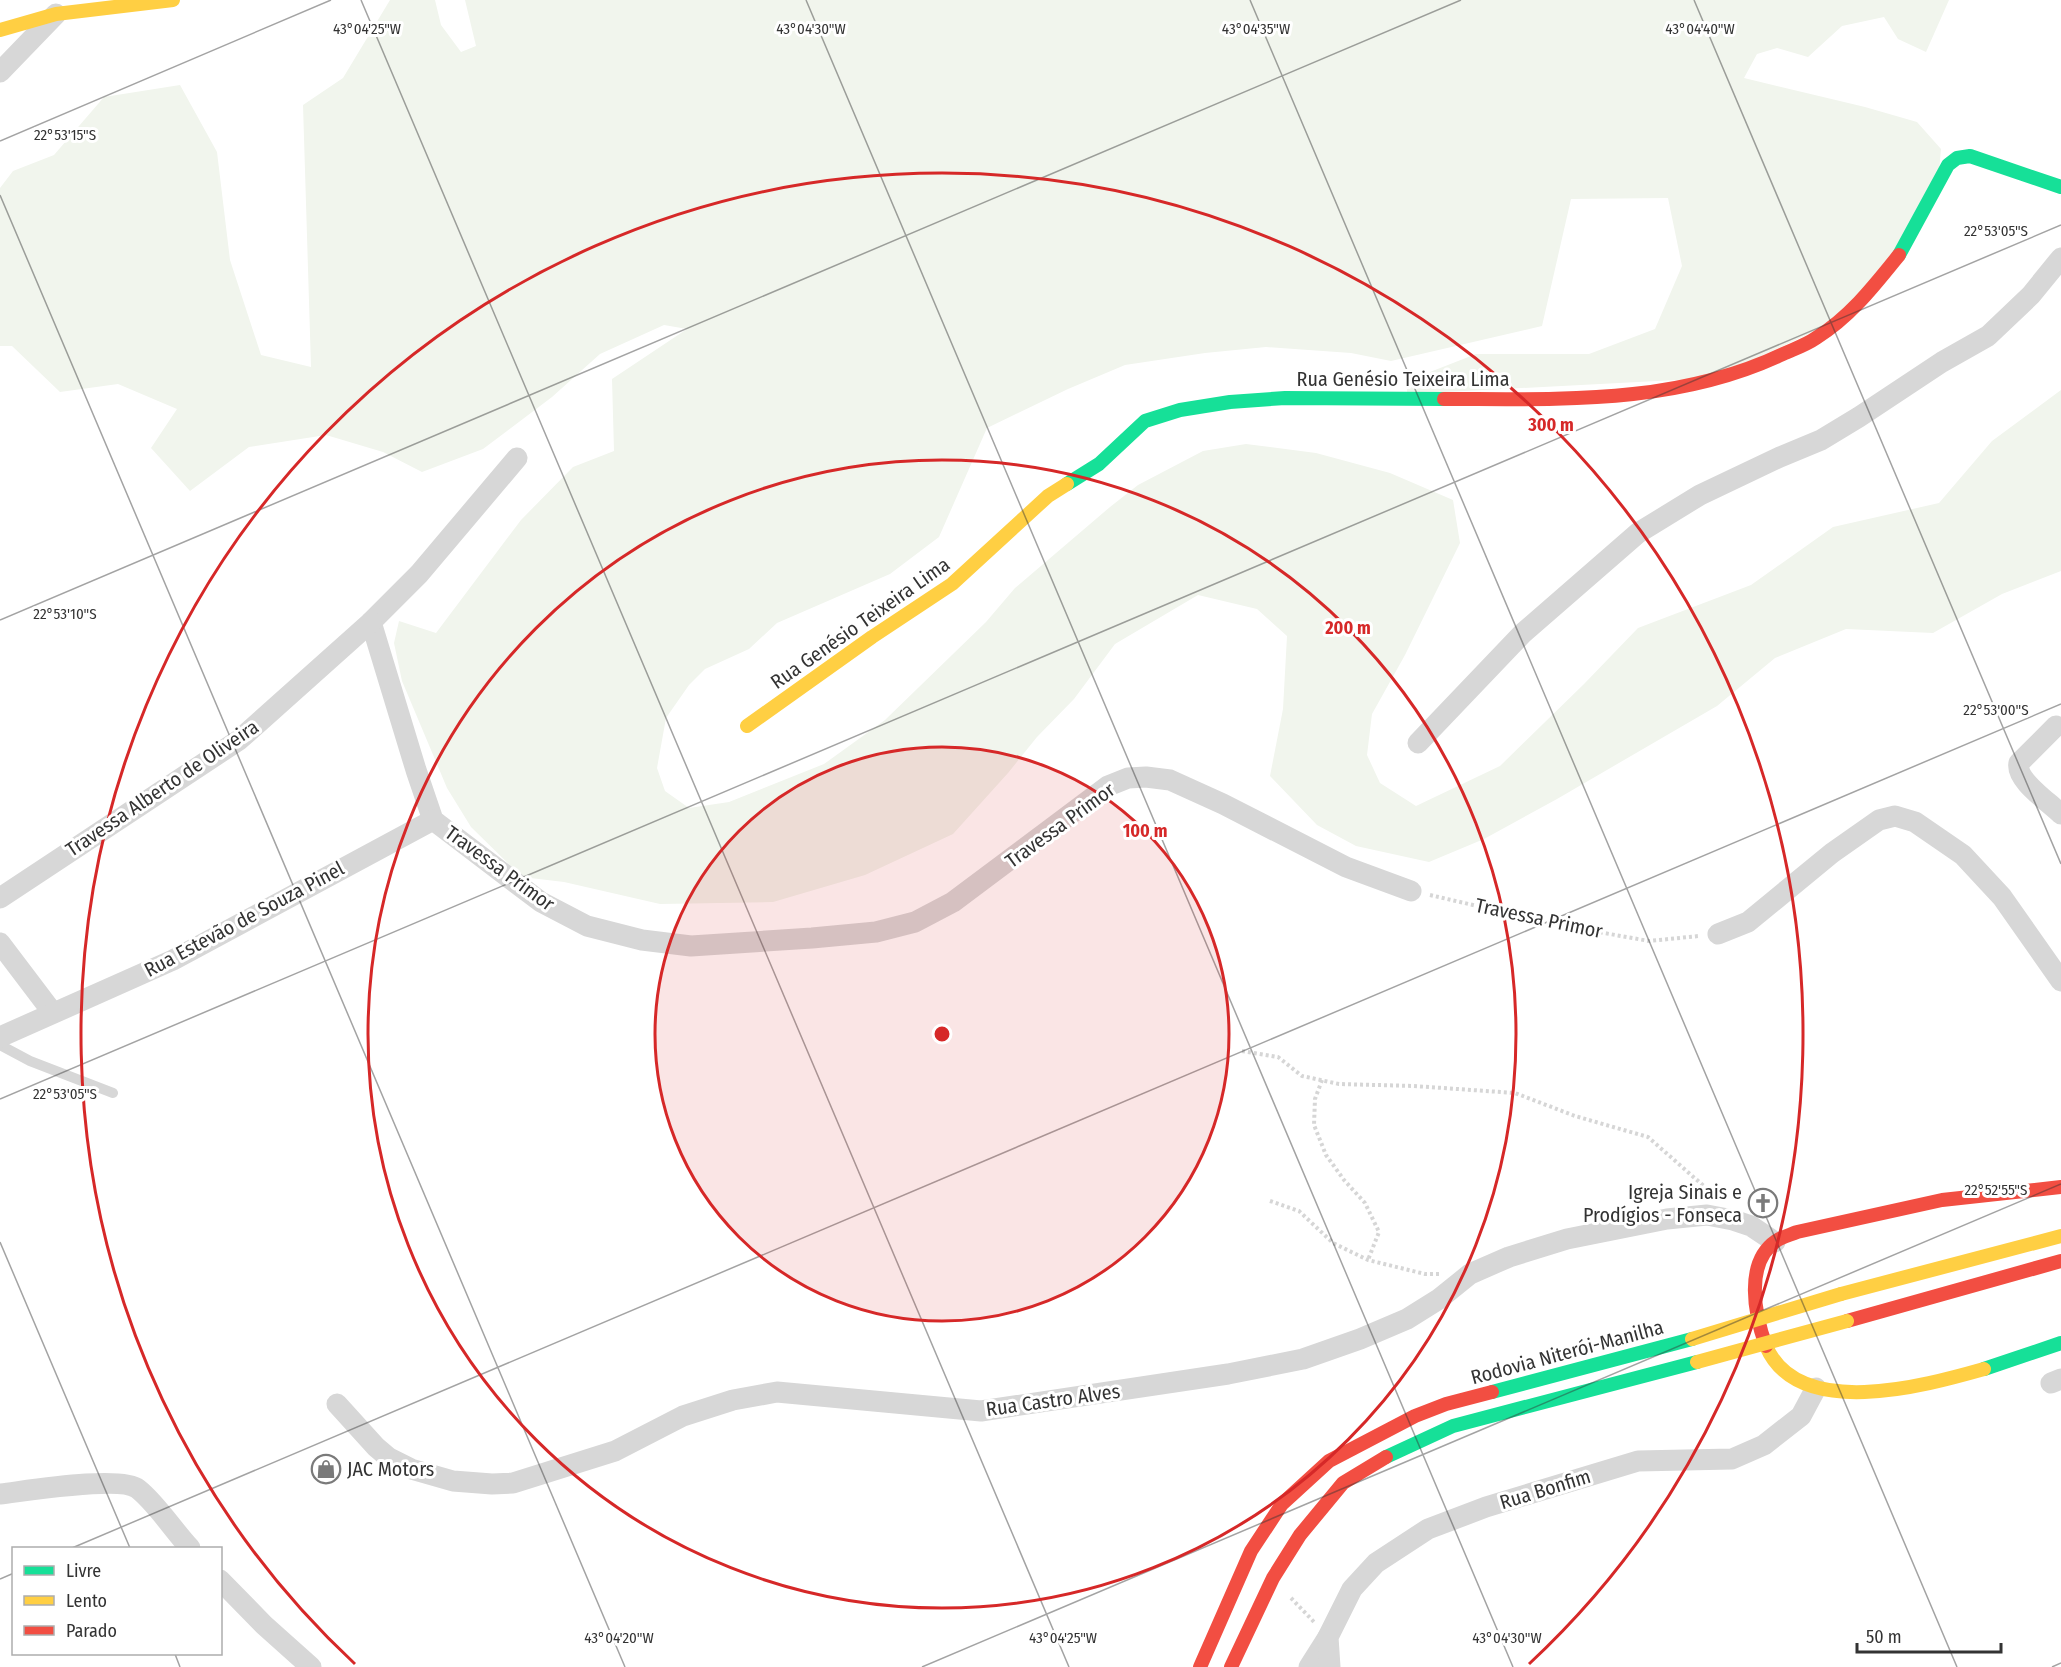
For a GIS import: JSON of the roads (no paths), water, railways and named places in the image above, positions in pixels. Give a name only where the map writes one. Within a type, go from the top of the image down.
[{"type":"main road","points":[[0,30],[56,14],[119,3],[173,0]]},
{"type":"main road","name":"Rua Genésio Teixeira Lima","points":[[747,726],[872,637],[952,584],[1048,496],[1099,464],[1145,421],[1180,410],[1230,402],[1285,398],[1584,399],[1645,394],[1723,378],[1758,366],[1815,339],[1860,302],[1902,252],[1940,178],[1948,165],[1957,158],[1970,156],[2061,187]]},
{"type":"main road","points":[[2061,1187],[1942,1200],[1797,1232],[1775,1242],[1760,1263],[1755,1280],[1756,1304],[1769,1351],[1779,1367],[1794,1379],[1816,1388],[1840,1392],[1868,1392],[1949,1378],[2061,1343]]},
{"type":"main road","name":"Rodovia Niterói-Manilha","points":[[1200,1667],[1251,1551],[1282,1504],[1329,1461],[1415,1416],[1446,1404],[1692,1339],[1841,1294],[2061,1236]]},
{"type":"main road","points":[[1231,1667],[1274,1578],[1300,1535],[1343,1483],[1396,1450],[1453,1426],[1697,1362],[2061,1261]]},
{"type":"street","points":[[0,72],[56,14]]},
{"type":"street","points":[[1418,743],[1523,633],[1638,533],[1700,495],[1780,457],[1821,441],[1942,362],[1988,336],[2031,295],[2061,258]]},
{"type":"street","points":[[371,622],[419,574],[517,458]]},
{"type":"street","name":"Travessa Primor","points":[[371,622],[433,819],[541,902],[587,926],[642,940],[690,946],[876,932],[915,922],[953,902],[1108,786],[1128,778],[1146,777],[1170,780],[1223,804],[1346,867],[1411,891]]},
{"type":"street","name":"Travessa Alberto de Oliveira","points":[[0,898],[239,740],[371,622]]},
{"type":"street","points":[[2056,726],[2019,763],[2018,768],[2023,779],[2061,814]]},
{"type":"street","points":[[1718,934],[1748,922],[1879,820],[1895,816],[1915,822],[1963,855],[2002,897],[2061,981]]},
{"type":"street","name":"Rua Estevão de Souza Pinel","points":[[0,1037],[173,960],[433,819]]},
{"type":"street","points":[[0,944],[53,1013]]},
{"type":"street","name":"Rua Castro Alves","points":[[337,1404],[376,1447],[389,1458],[411,1469],[453,1481],[513,1483],[615,1451],[693,1413],[733,1400],[777,1392],[981,1411],[1228,1374],[1303,1359],[1407,1319],[1439,1299],[1470,1274],[1509,1257],[1567,1239],[1667,1219],[1707,1215],[1733,1220],[1751,1226],[1775,1242]]},
{"type":"street","name":"Rua Bonfim","points":[[1309,1667],[1328,1637],[1352,1589],[1376,1563],[1428,1529],[1505,1501],[1638,1461],[1732,1458],[1764,1445],[1801,1416],[1816,1388]]},
{"type":"street","points":[[0,1494],[84,1485],[128,1484],[146,1496],[189,1547]]},
{"type":"street","points":[[222,1582],[264,1625],[311,1667]]},
{"type":"street","points":[[1328,1637],[1330,1667]]},
{"type":"lane","points":[[0,1045],[30,1061],[113,1093]]},
{"type":"place","name":"Igreja Sinais e Prodígios - Fonseca","points":[[1763,1203]]},
{"type":"place","name":"JAC Motors","points":[[326,1469]]}]
